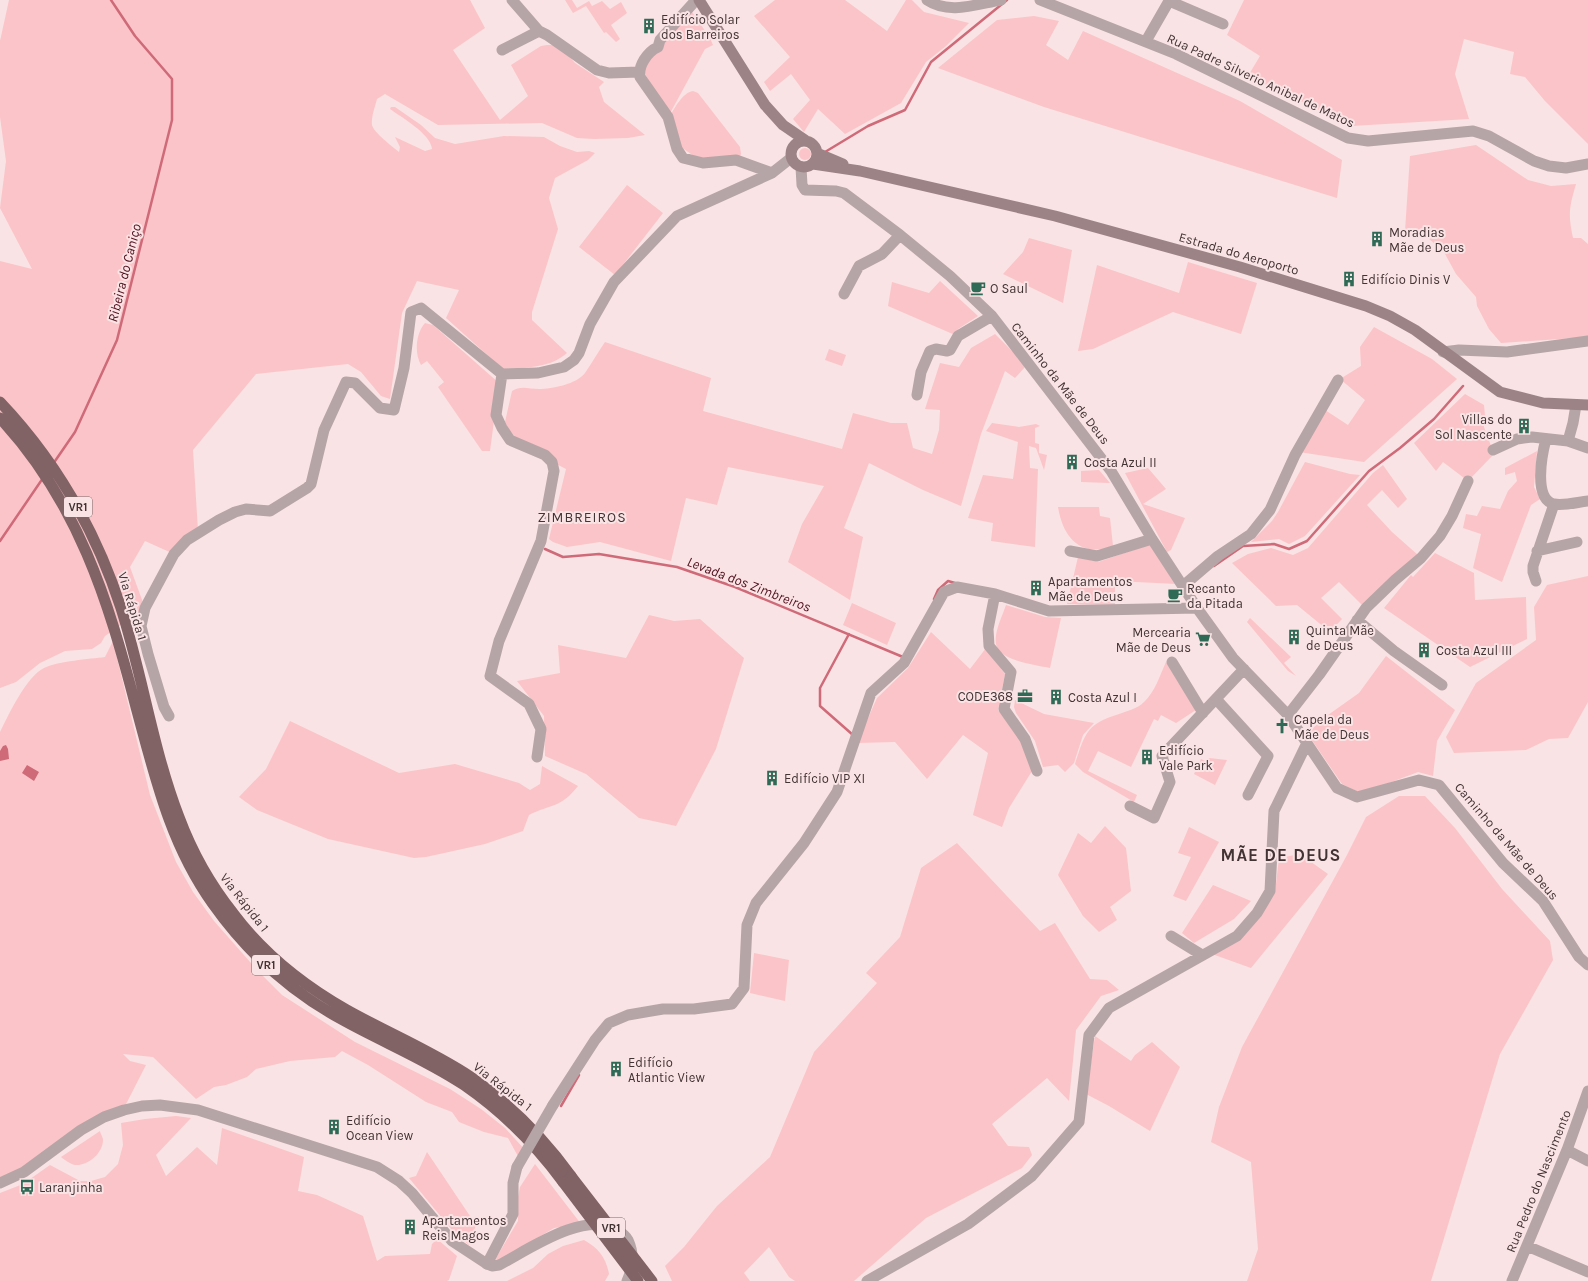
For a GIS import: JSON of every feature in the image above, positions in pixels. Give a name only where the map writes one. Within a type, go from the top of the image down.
[{"type":"highway","name":"Via Rápida 1","points":[[0,402],[36,442],[70,492],[98,546],[111,581],[122,631],[179,817],[195,855],[234,915],[271,955],[290,972],[313,989],[346,1009],[450,1064],[488,1090],[533,1129],[546,1144],[567,1179],[638,1281]]},
{"type":"highway","name":"Via Rápida 1","points":[[0,418],[25,447],[45,475],[74,523],[122,631]]},
{"type":"highway","name":"Via Rápida 1","points":[[567,1179],[652,1281]]},
{"type":"main road","points":[[697,0],[724,38],[765,105],[783,125],[806,140],[812,144],[816,150],[815,159],[801,167],[795,164],[790,154],[792,147],[798,142],[806,140]]},
{"type":"main road","points":[[783,125],[792,147]]},
{"type":"main road","name":"Estrada do Aeroporto","points":[[815,159],[860,171],[1055,216],[1240,267],[1366,306],[1390,316],[1415,330],[1443,352],[1500,392],[1544,403],[1588,405]]},
{"type":"street","points":[[512,0],[539,31],[597,70],[609,73],[639,72]]},
{"type":"street","points":[[697,0],[660,40],[658,47],[654,48],[643,62],[639,72],[640,78],[668,117],[677,149],[683,158],[703,162],[736,160],[772,173]]},
{"type":"street","points":[[927,0],[948,8],[960,8],[1001,0]]},
{"type":"street","name":"Rua Padre Silverio Anibal de Matos","points":[[1040,0],[1176,54],[1348,138],[1368,141],[1472,131],[1489,136],[1534,161],[1549,166],[1566,168],[1588,164]]},
{"type":"street","points":[[1146,41],[1168,1],[1223,24]]},
{"type":"street","points":[[502,50],[539,31]]},
{"type":"street","points":[[169,716],[164,708],[141,626],[145,608],[174,554],[198,531],[235,512],[246,509],[274,510],[311,484],[324,430],[346,382],[355,383],[380,408],[394,410],[404,368],[411,312],[421,308],[502,374],[538,373],[564,367],[574,360],[579,353],[590,324],[614,282],[677,216],[772,173],[791,158]]},
{"type":"street","name":"Caminho da Mãe de Deus","points":[[801,167],[802,185],[805,190],[836,190],[844,194],[900,235],[950,276],[992,316],[1111,471],[1152,539],[1197,608],[1234,658],[1288,715],[1337,788],[1358,797],[1419,780],[1439,785],[1503,863],[1543,901],[1579,957],[1588,965]]},
{"type":"street","points":[[844,294],[859,266],[882,254],[900,235]]},
{"type":"street","points":[[917,395],[921,372],[930,351],[936,349],[947,351],[950,350],[958,336],[992,316]]},
{"type":"street","points":[[1443,352],[1459,350],[1507,352],[1588,341]]},
{"type":"street","points":[[502,374],[496,415],[502,428],[510,440],[545,455],[552,462],[554,471],[541,541],[499,641],[490,676],[528,704],[541,729],[537,758]]},
{"type":"street","points":[[1183,586],[1218,556],[1251,534],[1270,510],[1295,455],[1338,380]]},
{"type":"street","points":[[1568,441],[1576,405]]},
{"type":"street","points":[[1493,450],[1523,438],[1568,441],[1588,448]]},
{"type":"street","points":[[1546,439],[1543,450],[1540,487],[1544,497],[1554,504],[1588,501]]},
{"type":"street","points":[[1288,715],[1319,676],[1366,608],[1395,580],[1421,558],[1440,536],[1452,516],[1468,481]]},
{"type":"street","points":[[1536,581],[1533,572],[1537,551],[1554,504]]},
{"type":"street","points":[[1070,551],[1097,556],[1152,539]]},
{"type":"street","points":[[1537,551],[1577,542]]},
{"type":"street","points":[[486,1264],[513,1214],[513,1183],[517,1168],[553,1105],[595,1040],[609,1023],[628,1015],[663,1009],[694,1009],[732,1004],[744,988],[747,925],[756,903],[804,843],[837,792],[871,693],[904,664],[944,592],[957,587],[995,594],[1049,611],[1197,608]]},
{"type":"street","points":[[995,594],[988,629],[989,646],[1011,672],[1004,709],[1025,739],[1037,771]]},
{"type":"street","points":[[1357,620],[1394,651],[1442,685]]},
{"type":"street","points":[[1172,662],[1203,713]]},
{"type":"street","points":[[1130,806],[1154,818],[1170,782],[1162,756],[1244,669]]},
{"type":"street","points":[[1216,699],[1268,756],[1248,795]]},
{"type":"street","points":[[866,1281],[968,1224],[1032,1176],[1079,1122],[1089,1035],[1108,1008],[1237,936],[1257,913],[1270,891],[1274,812],[1307,743]]},
{"type":"street","points":[[1171,936],[1202,955]]},
{"type":"street","name":"Rua Pedro do Nascimento","points":[[1512,1281],[1567,1150],[1588,1092]]},
{"type":"street","points":[[0,1183],[24,1172],[81,1130],[104,1117],[142,1106],[160,1105],[198,1110],[350,1158],[389,1173],[399,1180],[412,1193],[452,1241],[486,1264],[492,1266],[499,1265],[544,1239],[558,1233],[595,1224],[611,1227],[625,1235],[632,1248],[632,1270],[628,1281]]},
{"type":"street","points":[[1567,1150],[1588,1161]]},
{"type":"street","points":[[1527,1246],[1588,1272]]},
{"type":"shaded area","points":[[9,0],[470,0],[485,28],[453,50],[500,120],[528,96],[511,65],[541,46],[555,45],[567,54],[575,63],[604,82],[599,87],[604,102],[645,135],[628,138],[577,138],[542,123],[438,125],[385,94],[377,99],[372,122],[373,128],[399,152],[400,147],[395,137],[425,151],[432,149],[427,138],[408,121],[390,109],[391,107],[395,107],[421,125],[435,138],[455,144],[504,136],[544,137],[560,146],[577,152],[589,151],[595,153],[588,160],[555,178],[549,198],[558,229],[532,312],[532,320],[567,353],[545,365],[503,369],[446,318],[459,290],[417,281],[402,313],[390,399],[381,396],[361,372],[348,364],[256,374],[193,450],[198,531],[174,554],[145,541],[130,567],[145,608],[105,636],[101,643],[92,649],[65,651],[40,663],[16,682],[0,688],[0,261],[32,269],[0,208],[6,161],[0,117],[0,41]]},
{"type":"shaded area","points":[[565,0],[572,0],[577,8],[589,1],[592,6],[602,1],[610,9],[621,2],[627,13],[611,25],[620,39],[616,42],[606,32],[604,33],[586,6],[573,13]]},
{"type":"shaded area","points":[[775,0],[845,0],[887,31],[906,0],[912,0],[924,12],[969,23],[946,46],[926,62],[901,103],[845,134],[818,109],[804,132],[793,119],[810,100],[791,74],[770,91],[764,82],[790,57],[754,16]]},
{"type":"shaded area","points":[[1244,0],[1588,0],[1588,144],[1545,101],[1525,77],[1510,74],[1514,52],[1464,39],[1455,74],[1469,119],[1352,126],[1248,76],[1260,56],[1227,35]]},
{"type":"shaded area","points":[[690,9],[710,38],[713,45],[705,49],[668,117],[641,66]]},
{"type":"shaded area","points":[[1034,16],[1059,21],[1046,45],[1068,60],[1083,31],[1240,101],[1342,160],[1337,198],[1044,107],[938,68],[997,20]]},
{"type":"shaded area","points":[[693,91],[698,93],[740,147],[741,154],[739,158],[701,161],[681,147],[669,117],[682,98],[689,92]]},
{"type":"shaded area","points":[[1476,145],[1528,180],[1551,186],[1576,184],[1571,205],[1570,223],[1573,238],[1581,238],[1588,244],[1588,337],[1501,343],[1489,329],[1477,306],[1476,297],[1456,274],[1444,252],[1428,238],[1405,231],[1410,156]]},
{"type":"shaded area","points":[[803,148],[807,148],[811,154],[807,160],[803,160],[799,156],[799,152]]},
{"type":"shaded area","points":[[627,185],[663,213],[615,275],[579,247]]},
{"type":"shaded area","points":[[1029,238],[1072,250],[1063,303],[1003,274],[1023,252]]},
{"type":"shaded area","points":[[1188,262],[1257,283],[1241,334],[1173,312],[1093,349],[1078,351],[1097,265],[1179,293]]},
{"type":"shaded area","points":[[940,281],[978,316],[958,329],[955,335],[888,306],[892,282],[929,293]]},
{"type":"shaded area","points":[[425,323],[433,325],[499,383],[490,451],[482,451],[438,387],[444,382],[427,361],[421,365],[417,355],[417,343],[422,327]]},
{"type":"shaded area","points":[[1374,327],[1432,359],[1457,379],[1364,462],[1299,452],[1325,410],[1348,425],[1365,400],[1340,379],[1361,366],[1360,347]]},
{"type":"shaded area","points":[[995,334],[1014,353],[1025,367],[1015,378],[1005,371],[981,434],[961,506],[923,490],[869,463],[844,528],[863,537],[850,600],[788,562],[802,524],[824,486],[728,467],[717,505],[686,498],[671,561],[600,542],[567,547],[549,539],[566,469],[514,442],[505,422],[512,391],[522,388],[551,388],[576,380],[585,373],[605,342],[711,378],[703,411],[842,449],[853,413],[891,423],[907,423],[913,448],[932,454],[939,430],[940,410],[925,409],[940,363],[959,367],[971,348]]},
{"type":"shaded area","points":[[829,349],[846,355],[842,366],[825,360]]},
{"type":"shaded area","points":[[1465,394],[1484,405],[1484,427],[1494,454],[1468,481],[1443,462],[1436,471],[1414,443]]},
{"type":"shaded area","points":[[992,423],[1019,427],[1036,424],[1040,426],[1035,428],[1035,443],[1039,444],[1039,453],[1047,455],[1044,470],[1036,448],[1029,446],[1030,468],[1038,469],[1035,547],[991,541],[993,523],[968,518],[983,475],[1013,479],[1018,442],[986,431]]},
{"type":"shaded area","points":[[1537,451],[1534,487],[1540,499],[1531,505],[1502,582],[1473,568],[1481,534],[1463,528],[1466,514],[1477,516],[1482,506],[1500,509],[1508,491],[1517,481],[1515,472],[1505,475],[1505,468]]},
{"type":"shaded area","points":[[1305,462],[1350,474],[1360,475],[1305,536],[1289,544],[1279,539],[1251,542],[1272,521]]},
{"type":"shaded area","points":[[1383,465],[1407,499],[1398,508],[1382,490],[1367,505],[1392,532],[1418,555],[1363,606],[1339,582],[1321,598],[1342,619],[1330,632],[1297,605],[1276,606],[1232,563],[1248,554],[1271,548],[1293,555],[1308,548],[1373,473]]},
{"type":"shaded area","points":[[1148,468],[1166,489],[1143,504],[1185,518],[1171,550],[1167,552],[1125,473]]},
{"type":"shaded area","points":[[1099,470],[1110,483],[1081,482],[1081,471]]},
{"type":"shaded area","points":[[1058,507],[1099,507],[1100,516],[1110,518],[1113,546],[1102,549],[1092,549],[1075,543],[1064,528]]},
{"type":"shaded area","points":[[1151,544],[1177,584],[1115,581],[1115,605],[1067,604],[1078,557],[1098,562]]},
{"type":"shaded area","points":[[1435,553],[1474,573],[1475,600],[1526,597],[1527,639],[1470,667],[1384,608],[1411,575],[1413,577]]},
{"type":"shaded area","points":[[1588,576],[1588,702],[1568,738],[1549,739],[1526,750],[1454,753],[1446,737],[1476,683],[1536,640],[1534,607],[1547,585]]},
{"type":"shaded area","points":[[852,603],[896,623],[887,645],[843,625]]},
{"type":"shaded area","points":[[1006,605],[1045,617],[1061,618],[1050,668],[1019,661],[1011,658],[999,650],[996,644],[996,635]]},
{"type":"shaded area","points":[[649,615],[674,621],[700,619],[744,658],[716,749],[676,826],[639,818],[586,774],[545,756],[544,716],[517,681],[560,673],[558,645],[626,658]]},
{"type":"shaded area","points":[[1250,618],[1291,657],[1284,663],[1296,676],[1288,671],[1247,622]]},
{"type":"shaded area","points":[[931,632],[970,669],[986,648],[1005,674],[998,710],[1021,741],[1032,771],[1009,808],[1002,827],[973,815],[988,753],[963,735],[927,779],[895,742],[857,743],[877,698],[908,668]]},
{"type":"shaded area","points":[[113,641],[150,795],[176,862],[193,892],[214,921],[258,971],[282,995],[355,1042],[450,1089],[481,1109],[505,1128],[526,1151],[520,1160],[508,1138],[484,1132],[459,1122],[452,1112],[426,1102],[368,1065],[342,1051],[335,1057],[290,1061],[256,1069],[247,1077],[226,1085],[214,1087],[196,1099],[153,1057],[123,1054],[130,1061],[146,1065],[124,1108],[0,1181],[0,732],[25,687],[37,673],[44,668],[58,664],[105,657]]},
{"type":"shaded area","points":[[1386,656],[1455,710],[1437,741],[1433,776],[1418,772],[1381,786],[1358,792],[1342,784],[1307,733],[1328,715],[1359,693]]},
{"type":"shaded area","points":[[1166,662],[1196,710],[1176,723],[1161,715],[1158,721],[1154,719],[1131,767],[1098,751],[1088,771],[1137,795],[1134,802],[1083,772],[1075,764],[1081,745],[1093,726],[1108,718],[1135,708],[1144,702],[1154,688]]},
{"type":"shaded area","points":[[1015,700],[1044,714],[1094,723],[1083,735],[1074,763],[1065,772],[1058,765],[1043,767],[1035,741],[1016,713],[1014,707]]},
{"type":"shaded area","points":[[290,721],[399,773],[455,764],[519,783],[530,790],[540,784],[542,766],[578,786],[561,802],[529,815],[523,831],[485,844],[426,857],[414,858],[328,839],[257,810],[239,797],[266,769]]},
{"type":"shaded area","points":[[6,745],[9,759],[0,761],[0,751],[3,746]]},
{"type":"shaded area","points":[[1209,758],[1227,760],[1215,785],[1194,774],[1201,759],[1205,761]]},
{"type":"shaded area","points":[[27,765],[39,772],[34,781],[22,773]]},
{"type":"shaded area","points":[[1399,796],[1425,796],[1455,828],[1502,889],[1550,941],[1553,960],[1500,1054],[1431,1281],[1247,1281],[1258,1249],[1251,1162],[1211,1142],[1219,1107],[1242,1047],[1347,855],[1366,817]]},
{"type":"shaded area","points":[[1105,826],[1126,848],[1131,891],[1110,907],[1117,920],[1099,932],[1083,916],[1058,875],[1078,833],[1091,843]]},
{"type":"shaded area","points":[[1189,827],[1219,842],[1186,901],[1173,896],[1191,857],[1178,853]]},
{"type":"shaded area","points":[[957,843],[1040,931],[1055,923],[1090,979],[1107,980],[1119,990],[1101,996],[1076,1030],[1069,1101],[1047,1078],[992,1124],[1008,1146],[1029,1147],[1032,1155],[1022,1168],[926,1218],[854,1281],[795,1281],[789,1277],[769,1247],[744,1273],[750,1281],[672,1281],[665,1266],[684,1247],[717,1206],[770,1157],[814,1052],[877,983],[866,973],[900,937],[921,868]]},
{"type":"shaded area","points":[[1300,854],[1328,874],[1251,968],[1212,954],[1263,912],[1275,892],[1279,858]]},
{"type":"shaded area","points":[[1213,885],[1251,901],[1234,919],[1194,943],[1182,933]]},
{"type":"shaded area","points":[[754,953],[789,960],[785,1001],[750,993]]},
{"type":"shaded area","points":[[1095,1036],[1131,1061],[1135,1055],[1152,1042],[1180,1067],[1150,1131],[1086,1094]]},
{"type":"shaded area","points":[[176,1116],[191,1118],[156,1155],[166,1176],[197,1147],[217,1165],[222,1128],[304,1157],[298,1191],[317,1195],[363,1216],[377,1261],[385,1256],[430,1254],[432,1244],[437,1239],[457,1256],[449,1280],[0,1281],[0,1193],[23,1184],[50,1165],[80,1181],[91,1181],[105,1177],[118,1164],[123,1145],[121,1123]]},
{"type":"shaded area","points":[[100,1131],[103,1139],[102,1145],[98,1154],[90,1161],[80,1165],[75,1165],[69,1163],[61,1157]]},
{"type":"shaded area","points":[[427,1152],[476,1225],[469,1245],[452,1230],[409,1178],[416,1176]]},
{"type":"shaded area","points":[[535,1164],[581,1224],[554,1228],[509,1255],[497,1260],[496,1258],[518,1221],[518,1197],[520,1187]]},
{"type":"shaded area","points":[[584,1240],[601,1254],[606,1263],[609,1274],[605,1281],[507,1281],[533,1268],[548,1254],[563,1246]]},
{"type":"waterway","name":"Ribeira do Caniço","points":[[53,464],[75,432],[117,340],[172,120],[172,79],[135,36],[111,0]]},
{"type":"waterway","name":"Levada dos Zimbreiros","points":[[825,152],[868,126],[905,110],[931,62],[1007,0]]},
{"type":"waterway","name":"Levada dos Zimbreiros","points":[[1214,566],[1243,546],[1274,544],[1289,549],[1307,541],[1369,471],[1400,448],[1434,419],[1463,386]]},
{"type":"waterway","name":"Ribeira do Caniço","points":[[0,541],[43,478]]},
{"type":"waterway","name":"Levada dos Zimbreiros","points":[[545,549],[563,557],[599,554],[677,567],[735,587],[903,657]]},
{"type":"waterway","name":"Levada dos Zimbreiros","points":[[934,599],[938,590],[948,581],[955,583]]},
{"type":"waterway","name":"Levada dos Zimbreiros","points":[[849,634],[820,688],[820,706],[853,735]]},
{"type":"waterway","name":"Levada dos Zimbreiros","points":[[561,1106],[579,1075]]},
{"type":"place","name":"Edifício Solar dos Barreiros","points":[[649,26]]},
{"type":"place","name":"Moradias Mãe de Deus","points":[[1377,239]]},
{"type":"place","name":"Edifício Dinis V","points":[[1349,279]]},
{"type":"place","name":"O Saul","points":[[978,288]]},
{"type":"place","name":"Villas do Sol Nascente","points":[[1524,426]]},
{"type":"place","name":"Costa Azul II","points":[[1072,462]]},
{"type":"place","name":"Apartamentos Mãe de Deus","points":[[1036,588]]},
{"type":"place","name":"Recanto da Pitada","points":[[1175,595]]},
{"type":"place","name":"Quinta Mãe de Deus","points":[[1294,637]]},
{"type":"place","name":"Mercearia Mãe de Deus","points":[[1203,639]]},
{"type":"place","name":"Costa Azul III","points":[[1424,650]]},
{"type":"place","name":"CODE368","points":[[1025,696]]},
{"type":"place","name":"Costa Azul I","points":[[1056,697]]},
{"type":"place","name":"Capela da Mãe de Deus","points":[[1282,726]]},
{"type":"place","name":"Edifício Vale Park","points":[[1147,757]]},
{"type":"place","name":"Edifício VIP XI","points":[[772,778]]},
{"type":"place","name":"Edifício Atlantic View","points":[[616,1069]]},
{"type":"place","name":"Edifício Ocean View","points":[[334,1127]]},
{"type":"place","name":"Laranjinha","points":[[27,1187]]},
{"type":"place","name":"Apartamentos Reis Magos","points":[[410,1227]]},
{"type":"district","name":"ZIMBREIROS","points":[[582,517]]},
{"type":"district","name":"MÃE DE DEUS","points":[[1281,855]]}]
